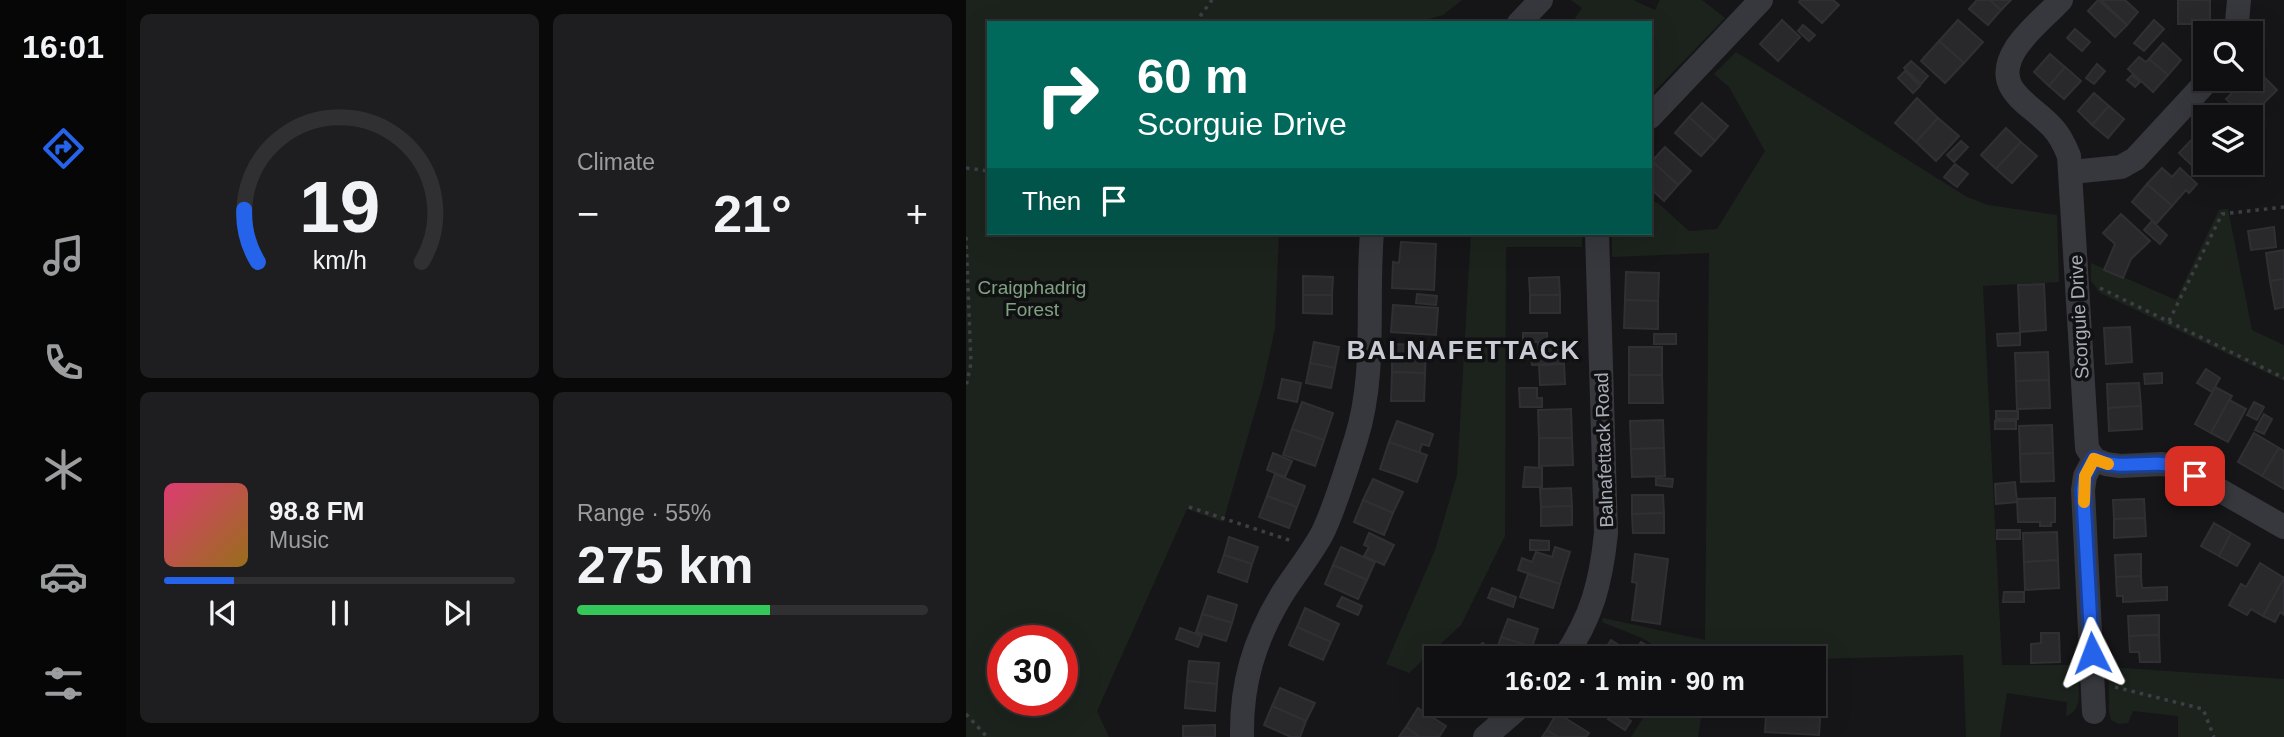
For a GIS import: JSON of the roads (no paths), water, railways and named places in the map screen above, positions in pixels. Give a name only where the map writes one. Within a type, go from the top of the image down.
[{"type":"street","points":[[1521,21],[1541,0]]},
{"type":"street","points":[[1652,115],[1761,0]]},
{"type":"street","name":"Scorguie Drive","points":[[2062,0],[2017,47],[2008,64],[2007,81],[2016,95],[2053,128],[2069,156],[2086,440],[2087,448],[2094,459]]},
{"type":"street","points":[[2237,21],[2239,0]]},
{"type":"street","points":[[2072,172],[2121,167],[2135,159],[2198,91]]},
{"type":"street","points":[[1242,737],[1244,689],[1253,656],[1265,625],[1324,529],[1352,451],[1365,404],[1372,235]]},
{"type":"street","name":"Balnafettack Road","points":[[1572,646],[1592,607],[1602,573],[1606,533],[1597,235]]},
{"type":"street","points":[[2094,712],[2083,490],[2085,476],[2094,459],[2120,466],[2162,464],[2179,467],[2284,527]]},
{"type":"street","points":[[1485,737],[1509,716]]},
{"type":"district","name":"BALNAFETTACK","points":[[1464,350]]},
{"type":"park label","name":"Craigphadrig Forest","points":[[1032,298]]}]
